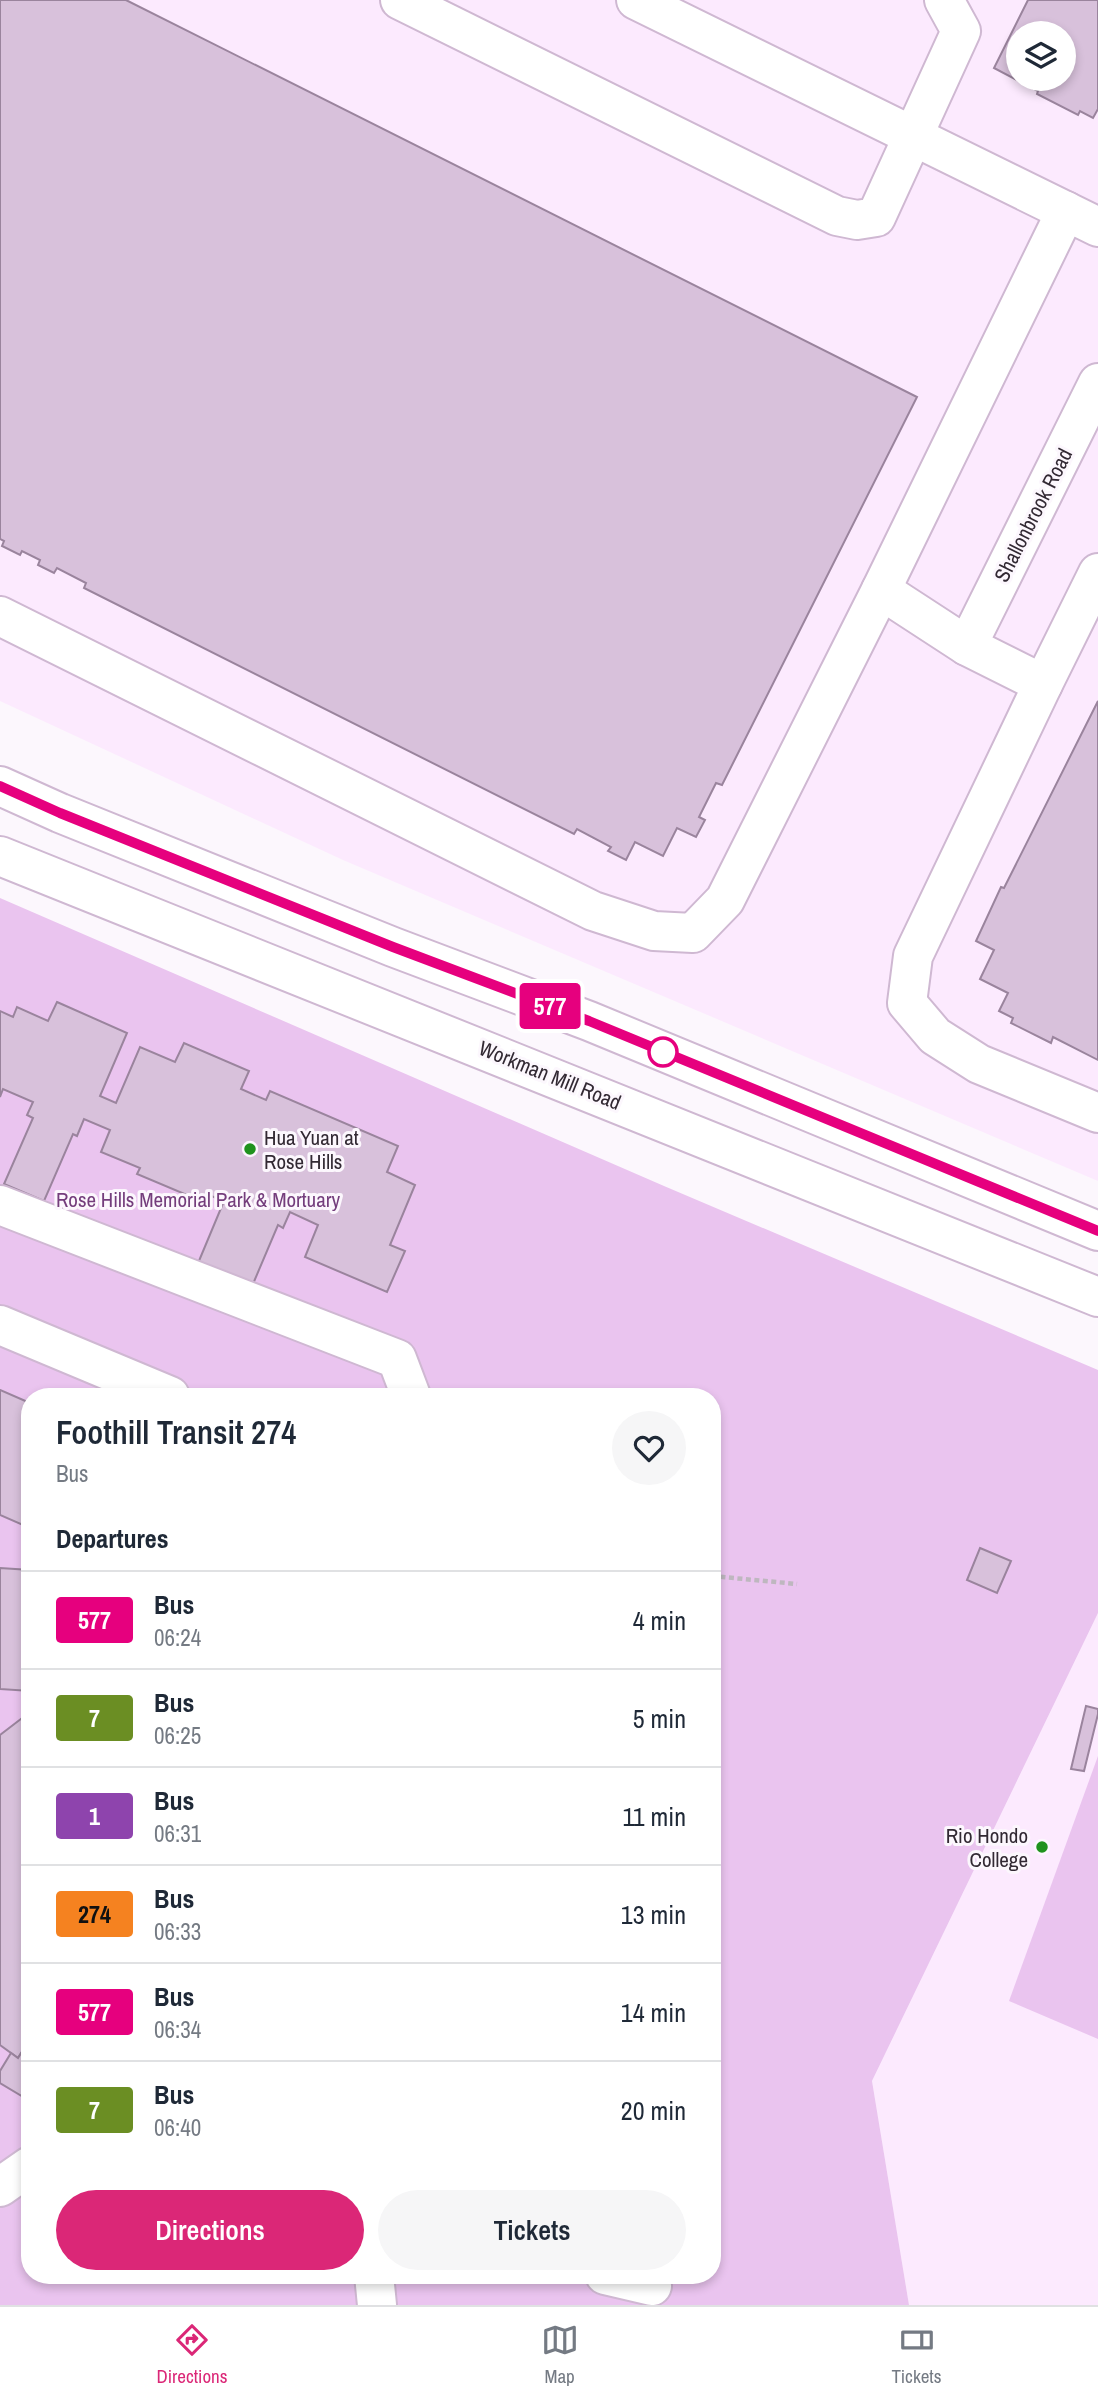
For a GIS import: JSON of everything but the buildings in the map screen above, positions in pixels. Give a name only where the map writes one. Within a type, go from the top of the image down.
[{"type":"main road","points":[[400,0],[837,216],[857,220],[876,217],[961,31],[944,0]]},
{"type":"main road","points":[[0,616],[593,911],[654,931],[693,933],[725,900],[881,590],[1082,219],[636,0]]},
{"type":"main road","name":"Shallonbrook Road","points":[[967,646],[1098,383]]},
{"type":"main road","points":[[1098,573],[1042,684],[913,956],[907,1003],[935,1036],[979,1064],[1098,1113]]},
{"type":"main road","points":[[881,590],[967,646],[1042,684]]},
{"type":"main road","points":[[0,786],[60,813],[393,947],[589,1021],[1098,1231]]},
{"type":"main road","points":[[0,807],[18,811],[60,813]]},
{"type":"main road","name":"Workman Mill Road","points":[[0,856],[1098,1297]]},
{"type":"main road","points":[[0,1205],[397,1359],[408,1388]]},
{"type":"main road","points":[[14,1331],[151,1388]]},
{"type":"main road","points":[[0,2187],[21,2172]]},
{"type":"main road","points":[[375,2284],[377,2305]]},
{"type":"main road","points":[[643,2284],[652,2286]]},
{"type":"path","points":[[721,1577],[797,1584]]},
{"type":"shaded area","points":[[0,0],[1098,0],[1098,1181],[343,860],[0,701]]},
{"type":"shaded area","name":"Rio Hondo College","points":[[1098,1613],[1098,2305],[909,2305],[872,2081]]},
{"type":"green space","name":"Rose Hills Memorial Park & Mortuary","points":[[0,898],[664,1186],[1098,1370],[1098,1613],[872,2081],[909,2305],[0,2305]]},
{"type":"green space","points":[[1098,1756],[1098,2039],[1009,2001]]},
{"type":"bus line","name":"577","points":[[0,786],[60,813],[393,947],[589,1021],[1098,1231]]},
{"type":"place","name":"Hua Yuan at Rose Hills","points":[[250,1149]]},
{"type":"place","name":"Rio Hondo College","points":[[1042,1847]]}]
